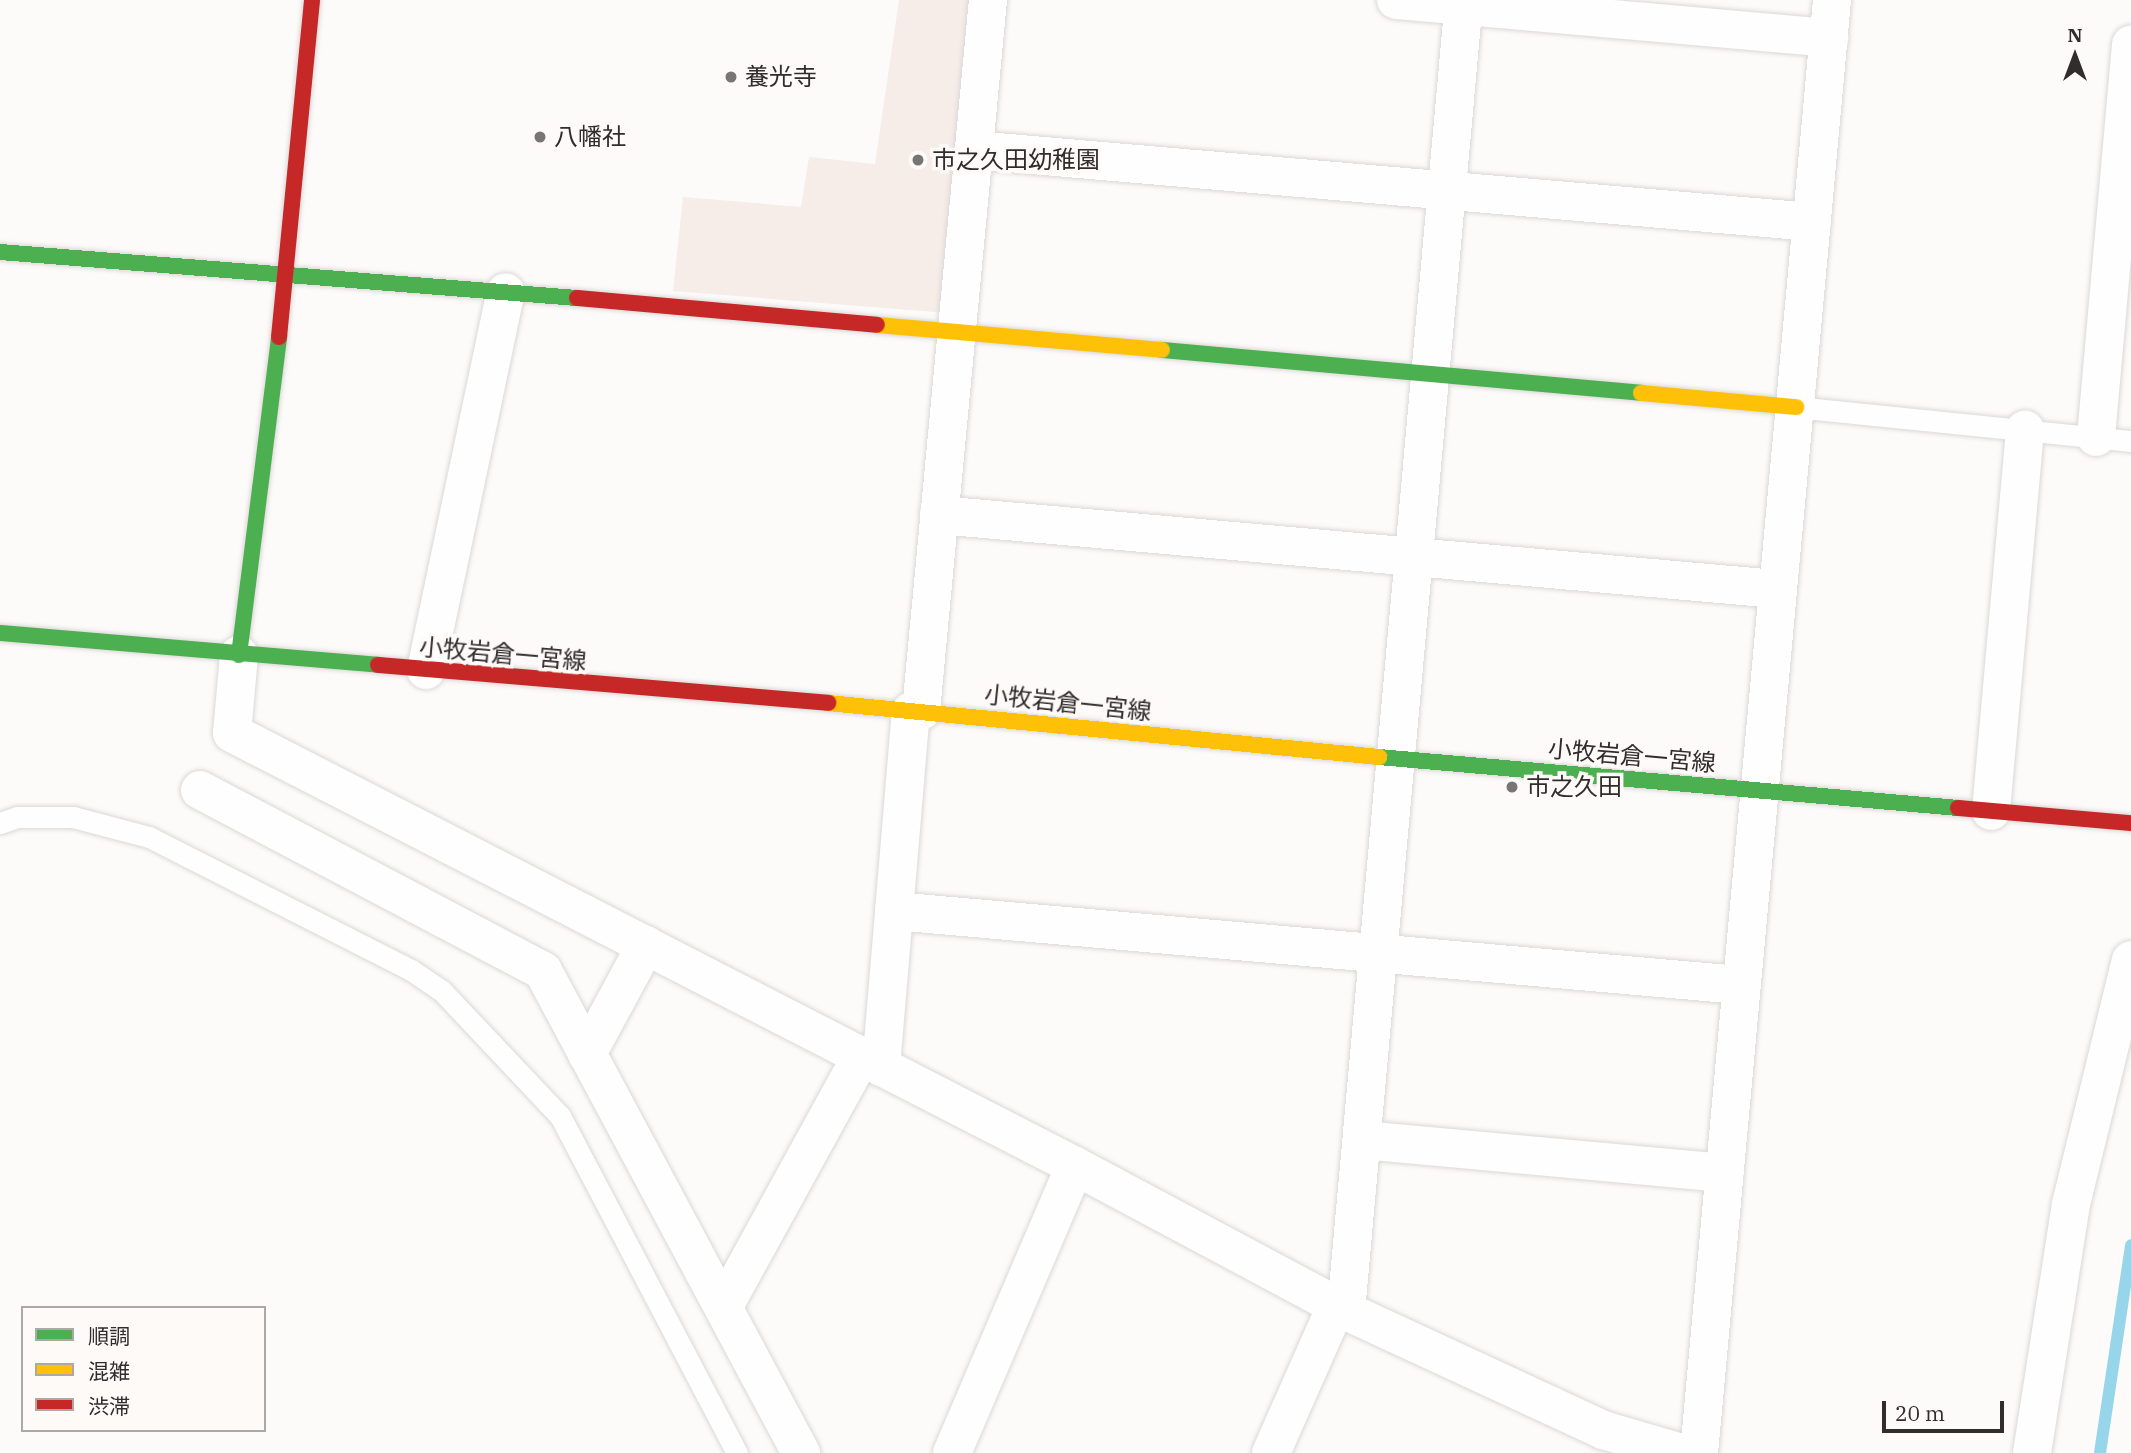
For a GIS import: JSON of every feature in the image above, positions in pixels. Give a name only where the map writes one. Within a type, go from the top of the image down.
[{"type":"street","points":[[312,0],[287,272],[239,655],[232,733],[1075,1166],[1341,1309],[1598,1442],[1682,1453]]},
{"type":"street","points":[[724,1306],[871,1062],[894,911],[939,515],[988,0]]},
{"type":"street","points":[[1396,0],[1464,3],[1829,38]]},
{"type":"street","points":[[1699,1453],[1757,789],[1796,407],[1832,0]]},
{"type":"street","points":[[1271,1453],[1341,1309],[1362,1140],[1464,3]]},
{"type":"street","points":[[2113,439],[2131,45]]},
{"type":"street","points":[[974,150],[1812,222]]},
{"type":"street","points":[[0,252],[287,272],[1796,407]]},
{"type":"street","points":[[426,670],[506,292]]},
{"type":"street","points":[[1991,811],[2025,430]]},
{"type":"street","points":[[939,515],[1777,589]]},
{"type":"street","name":"小牧岩倉一宮線","points":[[0,634],[916,711],[1396,759],[2131,823]]},
{"type":"street","points":[[200,790],[543,971],[801,1453]]},
{"type":"street","points":[[894,911],[1740,985]]},
{"type":"street","points":[[587,1054],[646,945]]},
{"type":"street","points":[[2032,1453],[2071,1204],[2131,960]]},
{"type":"street","points":[[1362,1140],[1724,1172]]},
{"type":"street","points":[[951,1453],[1075,1166]]},
{"type":"lane","points":[[1796,407],[2113,439]]},
{"type":"lane","points":[[0,823],[18,817],[73,817],[149,837],[411,970],[442,990],[560,1116],[737,1453]]},
{"type":"shaded area","name":"市之久田幼稚園","points":[[899,0],[975,0],[947,313],[673,291],[683,197],[801,207],[809,157],[875,164]]},
{"type":"waterway","points":[[2100,1453],[2131,1245]]},
{"type":"traffic: fast","points":[[0,252],[577,298]]},
{"type":"traffic: fast","points":[[239,655],[279,337]]},
{"type":"traffic: fast","points":[[1162,350],[1641,393]]},
{"type":"traffic: fast","points":[[0,633],[378,665]]},
{"type":"traffic: fast","points":[[1379,757],[1958,808]]},
{"type":"traffic: slow","points":[[877,325],[1162,350]]},
{"type":"traffic: slow","points":[[1641,393],[1796,407]]},
{"type":"traffic: slow","points":[[828,703],[1379,757]]},
{"type":"traffic: jam","points":[[279,337],[312,0]]},
{"type":"traffic: jam","points":[[577,298],[877,325]]},
{"type":"traffic: jam","points":[[378,665],[828,703]]},
{"type":"traffic: jam","points":[[1958,808],[2131,823]]},
{"type":"place","name":"養光寺","points":[[731,77]]},
{"type":"place","name":"八幡社","points":[[540,137]]},
{"type":"place","name":"市之久田幼稚園","points":[[918,160]]},
{"type":"place","name":"市之久田","points":[[1512,787]]}]
